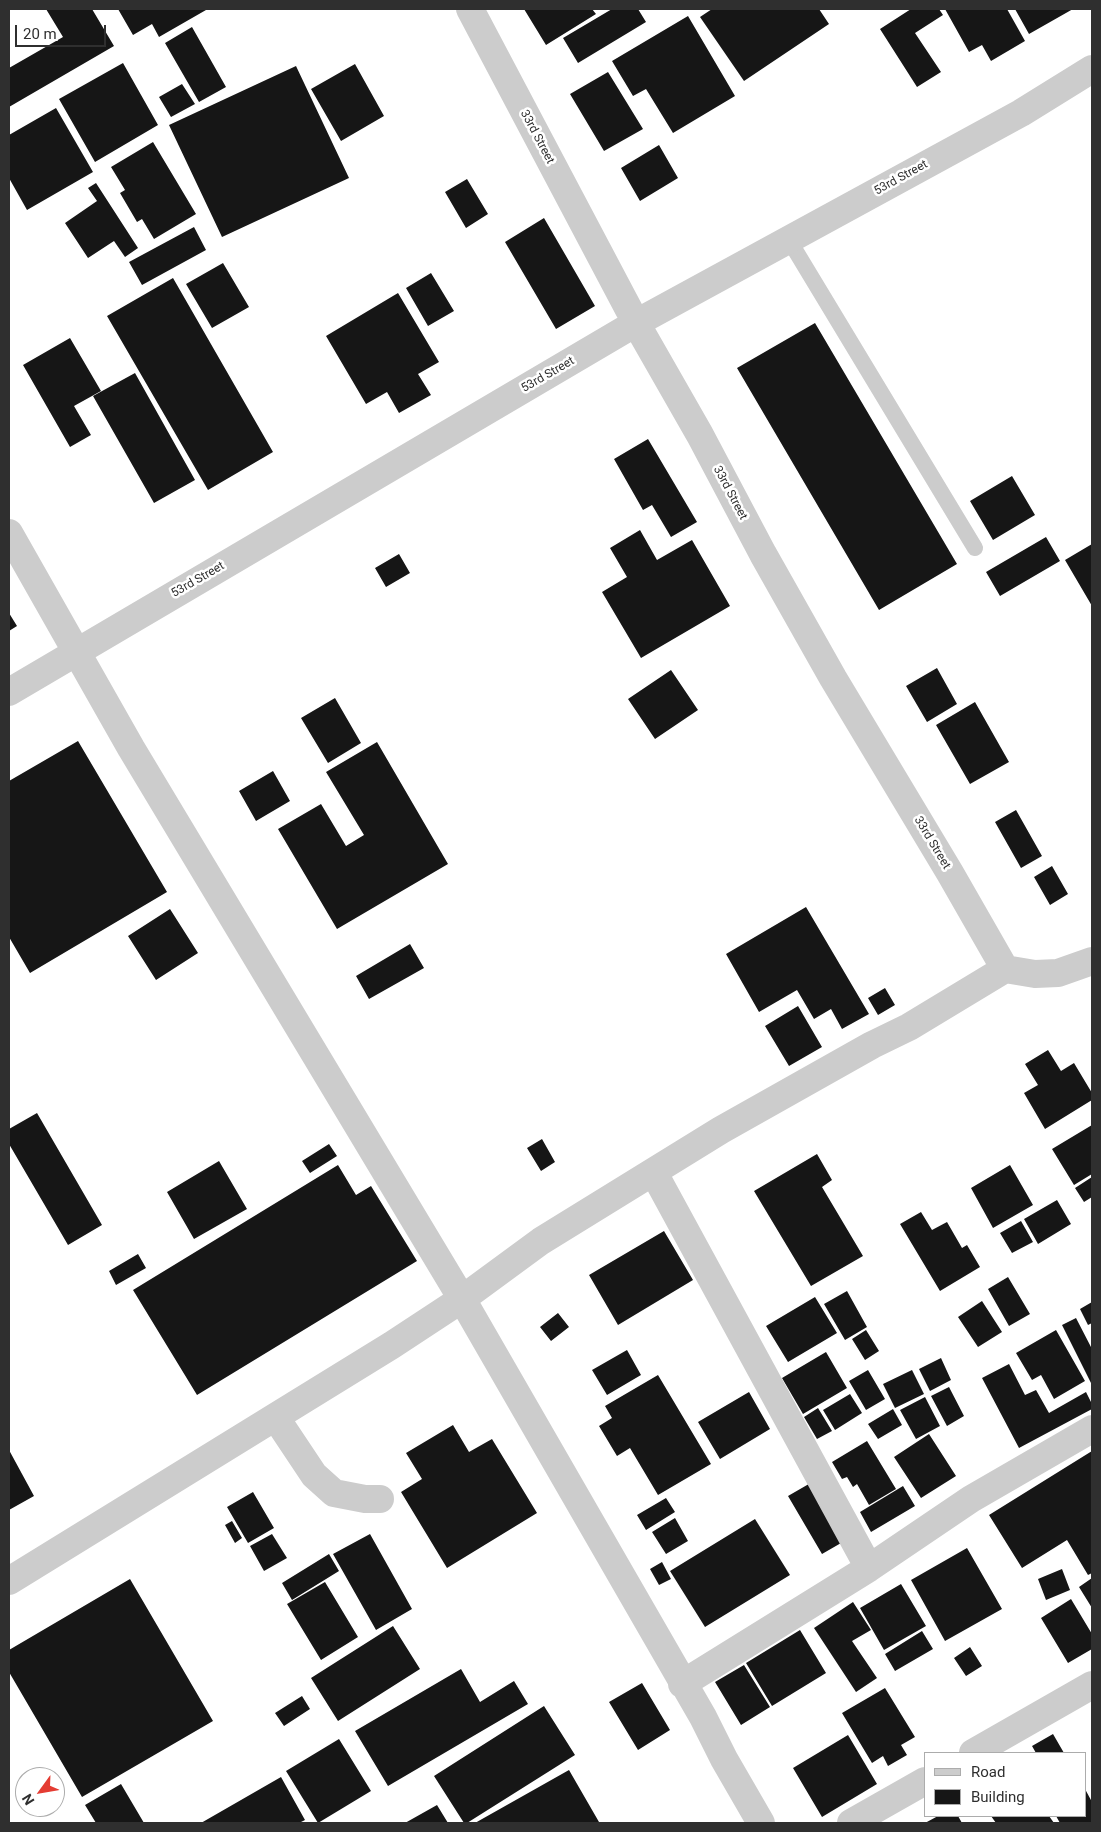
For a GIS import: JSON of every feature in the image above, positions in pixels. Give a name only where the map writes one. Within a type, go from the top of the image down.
[{"type":"street","name":"33rd Street","points":[[470,9],[636,323],[700,435],[763,554],[833,678],[1005,968]]},
{"type":"street","name":"53rd Street","points":[[9,692],[636,323],[1021,113],[1092,69]]},
{"type":"street","points":[[9,533],[131,748],[462,1299],[761,1823]]},
{"type":"street","points":[[9,1581],[392,1345],[462,1299],[540,1241],[654,1173],[721,1130],[909,1026],[1005,968],[1035,974],[1058,972],[1092,961]]},
{"type":"street","points":[[654,1173],[869,1568]]},
{"type":"street","points":[[276,1418],[314,1476],[334,1493],[365,1499],[380,1499]]},
{"type":"street","points":[[682,1684],[869,1568],[979,1494],[1092,1429]]},
{"type":"street","points":[[975,1752],[1092,1685]]},
{"type":"street","points":[[851,1823],[924,1782]]},
{"type":"lane","points":[[789,240],[975,548]]},
{"type":"building","points":[[46,9],[92,9],[114,46],[9,107],[9,68],[63,37]]},
{"type":"building","points":[[118,9],[206,10],[159,37],[152,24],[133,35]]},
{"type":"building","points":[[524,9],[592,9],[596,14],[546,45]]},
{"type":"building","points":[[612,9],[638,9],[646,22],[578,63],[563,38]]},
{"type":"building","points":[[712,9],[819,9],[829,24],[744,81],[700,17]]},
{"type":"building","points":[[911,9],[939,9],[943,15],[915,33],[941,72],[917,87],[880,29]]},
{"type":"building","points":[[945,9],[1007,9],[1025,41],[991,61],[982,45],[969,52]]},
{"type":"building","points":[[1015,9],[1073,9],[1029,34]]},
{"type":"building","points":[[688,16],[735,96],[673,133],[646,89],[633,96],[612,61]]},
{"type":"building","points":[[192,27],[226,87],[199,102],[165,43]]},
{"type":"building","points":[[123,63],[158,125],[95,162],[59,99]]},
{"type":"building","points":[[355,64],[384,116],[341,141],[311,89]]},
{"type":"building","points":[[296,66],[349,178],[222,237],[169,125]]},
{"type":"building","points":[[608,72],[643,129],[604,151],[570,94]]},
{"type":"building","points":[[182,84],[195,104],[171,117],[159,97]]},
{"type":"building","points":[[56,108],[93,172],[27,210],[9,178],[9,135]]},
{"type":"building","points":[[153,142],[196,214],[154,239],[142,219],[137,222],[120,193],[125,190],[111,167]]},
{"type":"building","points":[[659,145],[678,178],[640,201],[621,168]]},
{"type":"building","points":[[467,179],[488,214],[466,228],[445,192]]},
{"type":"building","points":[[96,183],[138,248],[125,257],[114,241],[88,258],[65,223],[97,201],[88,188]]},
{"type":"building","points":[[544,218],[595,306],[556,329],[505,242]]},
{"type":"building","points":[[194,227],[206,250],[142,285],[129,262]]},
{"type":"building","points":[[223,263],[249,307],[212,328],[186,284]]},
{"type":"building","points":[[431,273],[454,311],[428,326],[406,288]]},
{"type":"building","points":[[173,278],[273,452],[208,490],[107,316]]},
{"type":"building","points":[[398,293],[439,362],[418,374],[431,395],[399,413],[387,392],[366,404],[326,336]]},
{"type":"building","points":[[815,323],[957,564],[879,610],[737,368]]},
{"type":"building","points":[[70,338],[101,391],[74,406],[91,435],[70,447],[23,365]]},
{"type":"building","points":[[135,373],[195,480],[154,503],[93,396]]},
{"type":"building","points":[[648,439],[697,522],[671,537],[652,505],[643,510],[614,459]]},
{"type":"building","points":[[1012,476],[1035,515],[993,540],[970,501]]},
{"type":"building","points":[[640,530],[657,560],[692,540],[730,606],[641,658],[602,592],[627,577],[610,548]]},
{"type":"building","points":[[1046,537],[1060,561],[1000,596],[986,572]]},
{"type":"building","points":[[1092,544],[1092,606],[1065,560]]},
{"type":"building","points":[[399,554],[410,573],[386,587],[375,568]]},
{"type":"building","points":[[9,613],[17,626],[9,631]]},
{"type":"building","points":[[937,668],[957,704],[927,722],[906,686]]},
{"type":"building","points":[[671,670],[698,710],[655,739],[628,699]]},
{"type":"building","points":[[335,698],[361,743],[328,763],[301,718]]},
{"type":"building","points":[[975,702],[1009,762],[970,784],[936,725]]},
{"type":"building","points":[[78,741],[167,892],[30,973],[9,937],[9,781]]},
{"type":"building","points":[[377,742],[448,864],[337,929],[278,829],[321,804],[346,846],[364,835],[326,772]]},
{"type":"building","points":[[273,771],[290,801],[256,821],[239,791]]},
{"type":"building","points":[[1016,810],[1042,856],[1021,868],[995,822]]},
{"type":"building","points":[[1052,866],[1068,894],[1050,905],[1034,877]]},
{"type":"building","points":[[806,907],[869,1014],[842,1029],[831,1009],[814,1019],[797,990],[759,1012],[726,954]]},
{"type":"building","points":[[170,909],[198,953],[156,980],[128,936]]},
{"type":"building","points":[[410,944],[424,968],[369,999],[356,976]]},
{"type":"building","points":[[885,988],[895,1005],[878,1015],[868,998]]},
{"type":"building","points":[[798,1006],[822,1047],[789,1066],[765,1026]]},
{"type":"building","points":[[1048,1050],[1061,1071],[1074,1063],[1092,1093],[1092,1100],[1045,1129],[1024,1093],[1038,1085],[1025,1064]]},
{"type":"building","points":[[37,1113],[102,1225],[68,1245],[9,1144],[9,1129]]},
{"type":"building","points":[[1092,1125],[1092,1174],[1074,1185],[1052,1149]]},
{"type":"building","points":[[542,1139],[555,1162],[541,1171],[527,1148]]},
{"type":"building","points":[[329,1144],[337,1156],[310,1173],[302,1161]]},
{"type":"building","points":[[817,1154],[832,1180],[822,1187],[863,1256],[811,1286],[754,1191]]},
{"type":"building","points":[[219,1161],[247,1209],[194,1239],[167,1192]]},
{"type":"building","points":[[338,1165],[356,1195],[371,1186],[417,1261],[197,1395],[133,1290]]},
{"type":"building","points":[[1010,1165],[1033,1205],[993,1228],[971,1188]]},
{"type":"building","points":[[1092,1177],[1092,1197],[1084,1202],[1075,1188]]},
{"type":"building","points":[[1057,1200],[1071,1224],[1038,1244],[1024,1219]]},
{"type":"building","points":[[921,1212],[932,1230],[947,1222],[962,1248],[967,1245],[980,1267],[940,1291],[900,1224]]},
{"type":"building","points":[[1021,1221],[1033,1242],[1012,1253],[1000,1233]]},
{"type":"building","points":[[664,1231],[693,1280],[618,1325],[589,1275]]},
{"type":"building","points":[[138,1254],[146,1268],[116,1285],[109,1271]]},
{"type":"building","points":[[1008,1277],[1030,1314],[1009,1326],[988,1289]]},
{"type":"building","points":[[847,1291],[867,1327],[845,1340],[824,1304]]},
{"type":"building","points":[[815,1297],[837,1333],[788,1362],[766,1326]]},
{"type":"building","points":[[982,1301],[1002,1332],[978,1347],[958,1317]]},
{"type":"building","points":[[1092,1302],[1092,1323],[1088,1325],[1080,1309]]},
{"type":"building","points":[[558,1313],[569,1327],[551,1341],[540,1327]]},
{"type":"building","points":[[1076,1318],[1092,1349],[1092,1385],[1062,1325]]},
{"type":"building","points":[[866,1330],[879,1351],[865,1360],[852,1339]]},
{"type":"building","points":[[1056,1330],[1085,1381],[1054,1399],[1041,1375],[1032,1380],[1016,1353]]},
{"type":"building","points":[[627,1350],[641,1375],[607,1395],[592,1370]]},
{"type":"building","points":[[826,1352],[847,1388],[803,1414],[782,1378]]},
{"type":"building","points":[[941,1358],[951,1380],[930,1391],[919,1369]]},
{"type":"building","points":[[1009,1364],[1025,1395],[1036,1390],[1049,1413],[1086,1392],[1092,1404],[1092,1409],[1019,1448],[982,1378]]},
{"type":"building","points":[[868,1370],[885,1399],[866,1410],[849,1381]]},
{"type":"building","points":[[912,1370],[924,1394],[895,1408],[883,1384]]},
{"type":"building","points":[[658,1375],[711,1464],[658,1495],[630,1448],[617,1456],[599,1426],[612,1418],[605,1406]]},
{"type":"building","points":[[949,1387],[964,1416],[947,1426],[931,1396]]},
{"type":"building","points":[[749,1392],[770,1429],[720,1459],[698,1422]]},
{"type":"building","points":[[850,1394],[862,1413],[835,1430],[823,1410]]},
{"type":"building","points":[[925,1397],[940,1426],[916,1439],[900,1410]]},
{"type":"building","points":[[818,1408],[832,1431],[817,1439],[804,1417]]},
{"type":"building","points":[[893,1409],[902,1425],[878,1439],[868,1424]]},
{"type":"building","points":[[453,1425],[469,1452],[492,1439],[537,1513],[447,1568],[401,1492],[422,1479],[406,1453]]},
{"type":"building","points":[[929,1434],[956,1476],[921,1498],[894,1457]]},
{"type":"building","points":[[867,1441],[896,1489],[869,1505],[857,1484],[853,1487],[847,1477],[842,1479],[832,1462]]},
{"type":"building","points":[[9,1450],[34,1496],[9,1510]]},
{"type":"building","points":[[1092,1451],[1092,1573],[1088,1575],[1067,1540],[1022,1568],[989,1515]]},
{"type":"building","points":[[814,1481],[848,1539],[822,1554],[788,1496]]},
{"type":"building","points":[[903,1486],[915,1506],[871,1532],[860,1512]]},
{"type":"building","points":[[253,1492],[274,1528],[248,1543],[227,1507]]},
{"type":"building","points":[[666,1498],[675,1512],[646,1530],[637,1515]]},
{"type":"building","points":[[675,1518],[688,1541],[666,1554],[652,1532]]},
{"type":"building","points":[[755,1519],[790,1575],[705,1627],[670,1571]]},
{"type":"building","points":[[232,1521],[242,1538],[235,1543],[225,1525]]},
{"type":"building","points":[[272,1534],[287,1558],[264,1571],[250,1546]]},
{"type":"building","points":[[370,1534],[412,1609],[376,1630],[333,1554]]},
{"type":"building","points":[[967,1548],[1002,1609],[945,1641],[911,1580]]},
{"type":"building","points":[[329,1554],[339,1571],[292,1600],[282,1583]]},
{"type":"building","points":[[662,1562],[671,1579],[659,1585],[650,1569]]},
{"type":"building","points":[[1062,1569],[1070,1590],[1046,1600],[1038,1579]]},
{"type":"building","points":[[1092,1578],[1092,1608],[1079,1587]]},
{"type":"building","points":[[130,1579],[213,1721],[82,1797],[9,1672],[9,1650]]},
{"type":"building","points":[[325,1582],[358,1637],[321,1660],[287,1604]]},
{"type":"building","points":[[901,1584],[926,1626],[884,1650],[860,1608]]},
{"type":"building","points":[[1071,1599],[1092,1634],[1092,1649],[1068,1663],[1041,1618]]},
{"type":"building","points":[[853,1602],[871,1630],[852,1641],[877,1678],[856,1692],[814,1628]]},
{"type":"building","points":[[393,1626],[420,1669],[338,1721],[311,1678]]},
{"type":"building","points":[[800,1630],[826,1673],[772,1706],[746,1663]]},
{"type":"building","points":[[922,1631],[933,1649],[895,1671],[885,1654]]},
{"type":"building","points":[[970,1647],[982,1666],[966,1676],[954,1658]]},
{"type":"building","points":[[744,1665],[770,1707],[741,1725],[715,1682]]},
{"type":"building","points":[[461,1669],[480,1702],[514,1681],[528,1704],[388,1786],[355,1731]]},
{"type":"building","points":[[642,1683],[670,1730],[638,1750],[609,1702]]},
{"type":"building","points":[[885,1688],[915,1737],[901,1745],[907,1755],[888,1766],[883,1756],[872,1763],[842,1713]]},
{"type":"building","points":[[302,1696],[310,1709],[284,1726],[275,1713]]},
{"type":"building","points":[[544,1706],[575,1755],[467,1823],[464,1823],[434,1776]]},
{"type":"building","points":[[1053,1734],[1063,1752],[1035,1752],[1032,1746]]},
{"type":"building","points":[[848,1735],[877,1784],[822,1817],[793,1768]]},
{"type":"building","points":[[339,1739],[371,1791],[318,1823],[286,1771]]},
{"type":"building","points":[[569,1770],[599,1822],[475,1823]]},
{"type":"building","points":[[281,1777],[305,1820],[299,1823],[201,1823]]},
{"type":"building","points":[[121,1784],[144,1823],[96,1823],[85,1805]]},
{"type":"building","points":[[1086,1791],[1092,1802],[1092,1823],[1060,1823],[1057,1817],[1086,1817]]},
{"type":"building","points":[[437,1805],[448,1823],[405,1823]]},
{"type":"building","points":[[936,1817],[959,1817],[962,1823],[925,1823]]},
{"type":"building","points":[[992,1817],[1050,1817],[1054,1823],[996,1823]]}]
